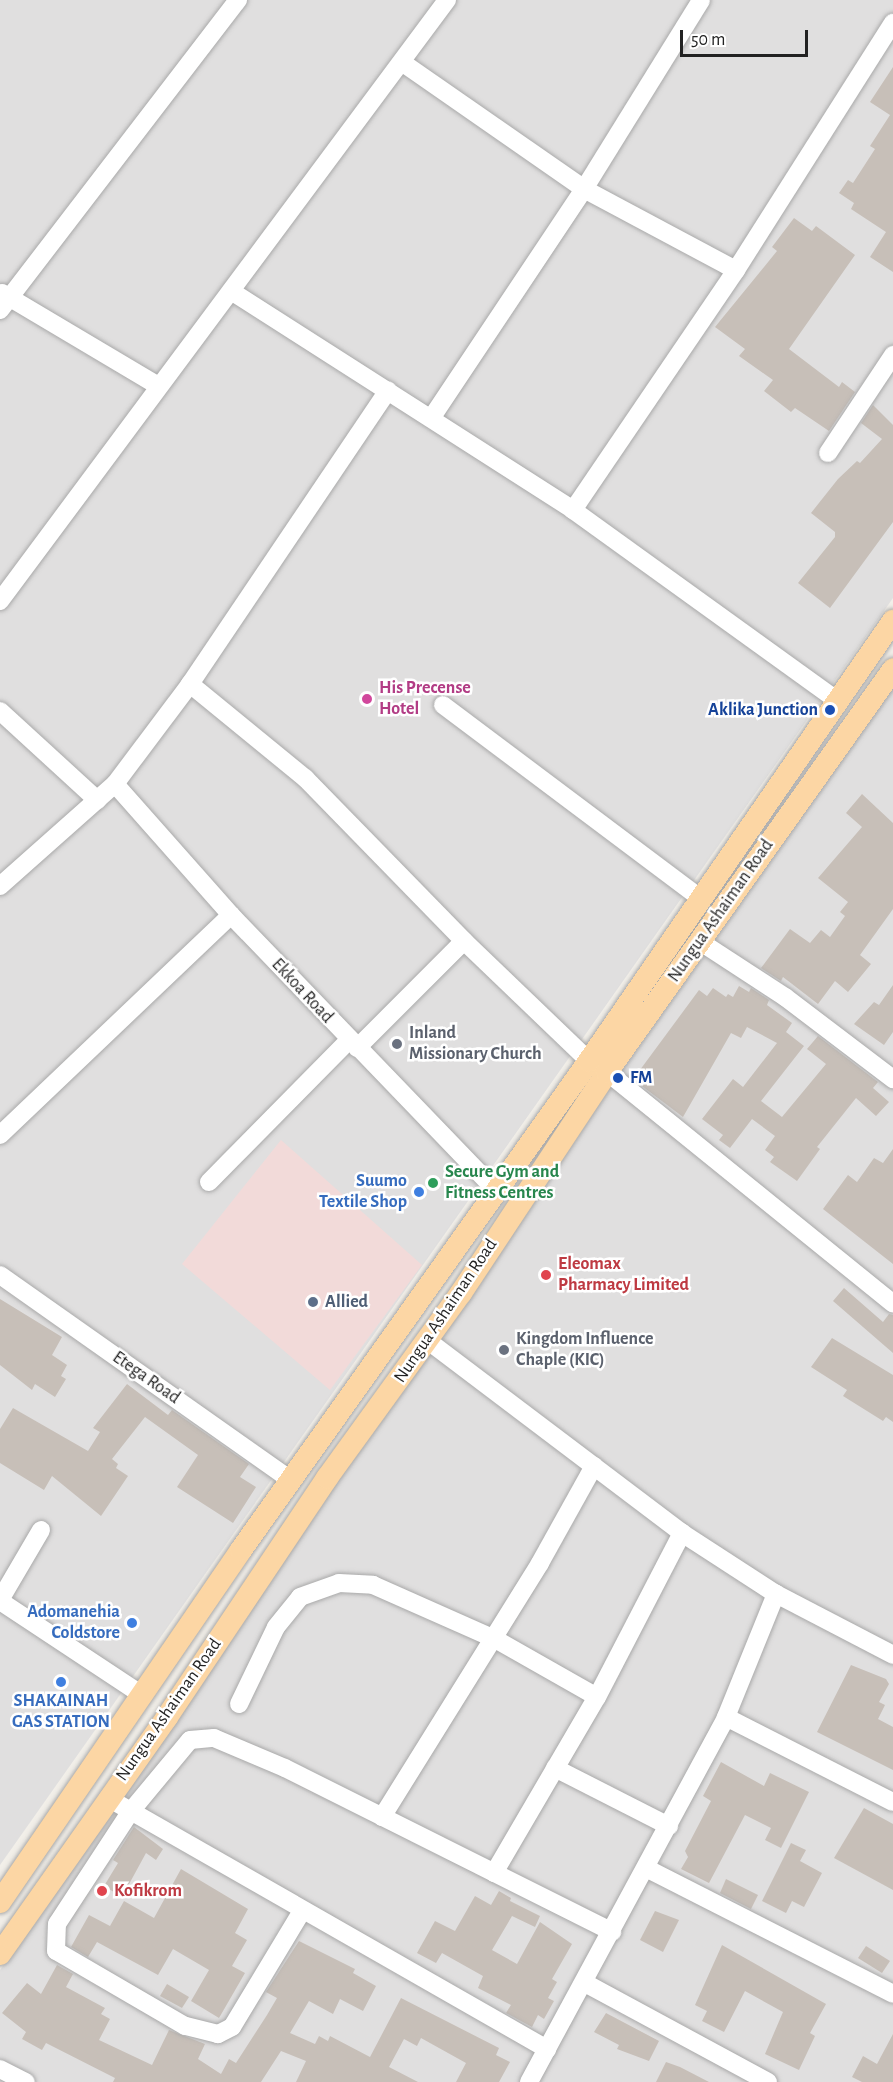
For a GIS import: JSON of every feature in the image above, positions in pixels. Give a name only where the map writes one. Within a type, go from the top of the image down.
[{"type":"main road","name":"Nungua Ashaiman Road","points":[[0,1954],[203,1663],[327,1478],[427,1341],[700,898],[893,621]]},
{"type":"main road","name":"Nungua Ashaiman Road","points":[[0,1902],[176,1646],[497,1191],[699,941],[893,669]]},
{"type":"main road","points":[[176,1646],[203,1663]]},
{"type":"street","points":[[157,385],[4,300],[238,0]]},
{"type":"street","points":[[0,601],[157,385],[403,63],[447,0]]},
{"type":"street","points":[[432,417],[584,189],[701,0]]},
{"type":"street","points":[[573,510],[736,270],[893,23]]},
{"type":"street","points":[[403,63],[584,189],[736,270]]},
{"type":"street","points":[[231,291],[388,392],[432,417],[573,510],[838,701]]},
{"type":"street","points":[[828,453],[893,355]]},
{"type":"street","points":[[0,886],[115,784],[190,684],[388,392]]},
{"type":"street","points":[[190,684],[305,778],[464,941],[598,1066],[893,1304]]},
{"type":"street","points":[[442,705],[700,898]]},
{"type":"street","points":[[0,711],[98,800]]},
{"type":"street","name":"Ekkoa Road","points":[[115,784],[231,915],[497,1191]]},
{"type":"street","points":[[0,1136],[231,915]]},
{"type":"street","points":[[210,1182],[464,941]]},
{"type":"street","points":[[699,941],[785,997],[893,1079]]},
{"type":"street","name":"Etega Road","points":[[0,1275],[292,1481]]},
{"type":"street","points":[[427,1341],[682,1533],[776,1594],[893,1655]]},
{"type":"street","points":[[382,1817],[495,1639],[594,1466]]},
{"type":"street","points":[[41,1530],[0,1600],[142,1695]]},
{"type":"street","points":[[494,1873],[597,1697],[682,1533]]},
{"type":"street","points":[[239,1704],[276,1627],[300,1597],[339,1583],[373,1585],[495,1639],[597,1697]]},
{"type":"street","points":[[529,2082],[585,1983],[726,1718],[776,1594]]},
{"type":"street","points":[[726,1718],[893,1802]]},
{"type":"street","points":[[302,1911],[232,2027],[218,2034],[185,2026],[56,1951],[57,1924],[131,1811],[189,1740],[214,1738],[382,1817],[612,1932]]},
{"type":"street","points":[[555,1768],[669,1826]]},
{"type":"street","points":[[108,1798],[302,1911],[547,2049]]},
{"type":"street","points":[[646,1868],[893,1994]]},
{"type":"street","points":[[585,1983],[768,2082]]},
{"type":"street","points":[[0,2069],[26,2082]]},
{"type":"shaded area","points":[[0,0],[893,0],[893,598],[0,1865]]},
{"type":"shaded area","points":[[893,688],[893,2082],[0,2082],[0,1970],[515,1222]]},
{"type":"shaded area","points":[[281,1140],[422,1265],[330,1390],[182,1264]]},
{"type":"building","points":[[893,67],[893,272],[870,257],[886,232],[851,209],[854,203],[839,193],[848,180],[853,183],[875,149],[870,146],[890,115],[870,102]]},
{"type":"building","points":[[794,218],[812,231],[816,226],[855,255],[789,349],[839,387],[842,382],[855,392],[829,431],[795,408],[791,412],[764,391],[773,380],[739,356],[745,349],[715,327],[777,251],[772,247]]},
{"type":"building","points":[[873,405],[893,425],[893,522],[830,608],[798,583],[835,537],[835,532],[811,513],[838,479],[857,461],[860,463],[882,439],[861,423]]},
{"type":"building","points":[[862,794],[893,823],[893,909],[860,955],[871,964],[848,992],[835,981],[818,1004],[783,977],[781,981],[761,968],[790,929],[810,943],[821,930],[830,937],[845,916],[840,912],[848,902],[818,878],[862,827],[846,813]]},
{"type":"building","points":[[893,985],[893,1032],[884,1045],[854,1024],[874,1002],[879,1005]]},
{"type":"building","points":[[739,986],[749,992],[751,988],[769,1000],[767,1005],[792,1023],[786,1032],[804,1046],[761,1101],[782,1117],[826,1064],[807,1049],[818,1036],[878,1082],[873,1088],[889,1102],[876,1116],[856,1098],[817,1147],[820,1149],[797,1181],[770,1162],[774,1157],[765,1150],[775,1136],[752,1119],[730,1148],[719,1140],[723,1135],[702,1119],[733,1079],[743,1087],[777,1043],[747,1027],[741,1038],[731,1033],[683,1117],[638,1083],[642,1077],[637,1074],[699,990],[707,996],[713,988],[726,997],[728,994],[733,997]]},
{"type":"building","points":[[893,1149],[893,1264],[823,1209],[848,1175],[857,1182],[874,1158],[883,1163]]},
{"type":"building","points":[[844,1288],[883,1322],[889,1314],[893,1315],[893,1353],[833,1301]]},
{"type":"building","points":[[0,1299],[62,1337],[52,1355],[67,1365],[61,1376],[66,1379],[55,1397],[35,1384],[32,1390],[0,1365]]},
{"type":"building","points":[[832,1338],[893,1375],[893,1422],[886,1417],[883,1421],[843,1396],[847,1390],[811,1367]]},
{"type":"building","points":[[127,1384],[168,1415],[172,1410],[249,1464],[240,1477],[256,1487],[233,1523],[177,1487],[198,1455],[145,1417],[112,1459],[118,1464],[116,1468],[128,1476],[101,1516],[52,1476],[44,1490],[0,1463],[0,1429],[13,1408],[88,1451],[100,1432],[93,1428]]},
{"type":"building","points":[[851,1665],[886,1679],[889,1684],[879,1702],[885,1705],[878,1719],[893,1727],[893,1770],[817,1732]]},
{"type":"building","points":[[721,1762],[764,1786],[770,1773],[809,1792],[781,1848],[765,1840],[771,1828],[745,1815],[709,1883],[681,1869],[688,1857],[685,1851],[711,1801],[703,1796]]},
{"type":"building","points":[[864,1808],[893,1824],[893,1890],[834,1858]]},
{"type":"building","points":[[134,1827],[163,1849],[156,1860],[146,1853],[122,1897],[104,1886],[118,1863],[113,1860]]},
{"type":"building","points":[[791,1843],[806,1850],[800,1861],[822,1873],[804,1907],[792,1901],[786,1913],[762,1901]]},
{"type":"building","points":[[181,1869],[248,1909],[235,1933],[247,1940],[232,1966],[245,1973],[219,2018],[191,2001],[209,1970],[173,1949],[158,1975],[97,1942],[88,1957],[71,1947],[89,1915],[110,1926],[124,1901],[154,1918]]},
{"type":"building","points":[[726,1879],[758,1895],[751,1909],[720,1893]]},
{"type":"building","points":[[499,1891],[511,1898],[510,1901],[540,1916],[535,1927],[512,1916],[492,1950],[517,1964],[540,1922],[572,1944],[552,1979],[557,1982],[548,1998],[554,2001],[544,2019],[538,2015],[532,2027],[506,2013],[511,2005],[478,1988],[483,1976],[442,1953],[436,1963],[417,1953],[435,1921],[455,1931],[475,1896],[491,1905]]},
{"type":"building","points":[[655,1911],[679,1920],[663,1952],[640,1940]]},
{"type":"building","points":[[299,1941],[355,1969],[353,1973],[376,1986],[363,2011],[340,1999],[333,2014],[309,2001],[290,2033],[315,2044],[319,2036],[328,2041],[330,2036],[370,2057],[401,1998],[499,2048],[496,2055],[510,2062],[499,2082],[456,2082],[466,2063],[421,2038],[417,2046],[404,2039],[389,2067],[418,2082],[296,2082],[306,2061],[281,2051],[261,2082],[113,2082],[115,2078],[46,2043],[42,2050],[22,2039],[26,2032],[2,2013],[27,1983],[41,1994],[57,1965],[73,1974],[66,1987],[105,2008],[101,2014],[110,2019],[99,2040],[152,2065],[169,2030],[205,2044],[198,2059],[221,2074],[229,2059],[236,2063],[277,1998],[266,1992]]},
{"type":"building","points":[[722,1945],[826,2004],[810,2033],[815,2036],[799,2070],[765,2054],[783,2012],[745,1991],[724,2032],[702,2021],[707,2011],[695,2005]]},
{"type":"building","points":[[866,1946],[890,1961],[882,1973],[858,1958]]},
{"type":"building","points":[[167,1984],[189,1997],[182,2008],[160,1996]]},
{"type":"building","points":[[606,2013],[659,2041],[649,2061],[617,2049],[619,2045],[594,2032]]},
{"type":"building","points":[[893,2034],[893,2082],[862,2082],[852,2077],[863,2056],[877,2064]]},
{"type":"building","points":[[666,2062],[680,2067],[709,2082],[656,2082]]},
{"type":"place","name":"His Precense Hotel","points":[[367,699]]},
{"type":"place","name":"Aklika Junction","points":[[830,710]]},
{"type":"place","name":"Inland Missionary Church","points":[[397,1044]]},
{"type":"place","name":"FM","points":[[618,1078]]},
{"type":"place","name":"Secure Gym and Fitness Centres","points":[[433,1183]]},
{"type":"place","name":"Suumo Textile Shop","points":[[419,1192]]},
{"type":"place","name":"Eleomax Pharmacy Limited","points":[[546,1275]]},
{"type":"place","name":"Allied","points":[[313,1302]]},
{"type":"place","name":"Kingdom Influence Chaple (KIC)","points":[[504,1350]]},
{"type":"place","name":"Adomanehia Coldstore","points":[[132,1623]]},
{"type":"place","name":"SHAKAINAH GAS STATION","points":[[61,1682]]},
{"type":"place","name":"Kofikrom","points":[[102,1891]]}]
